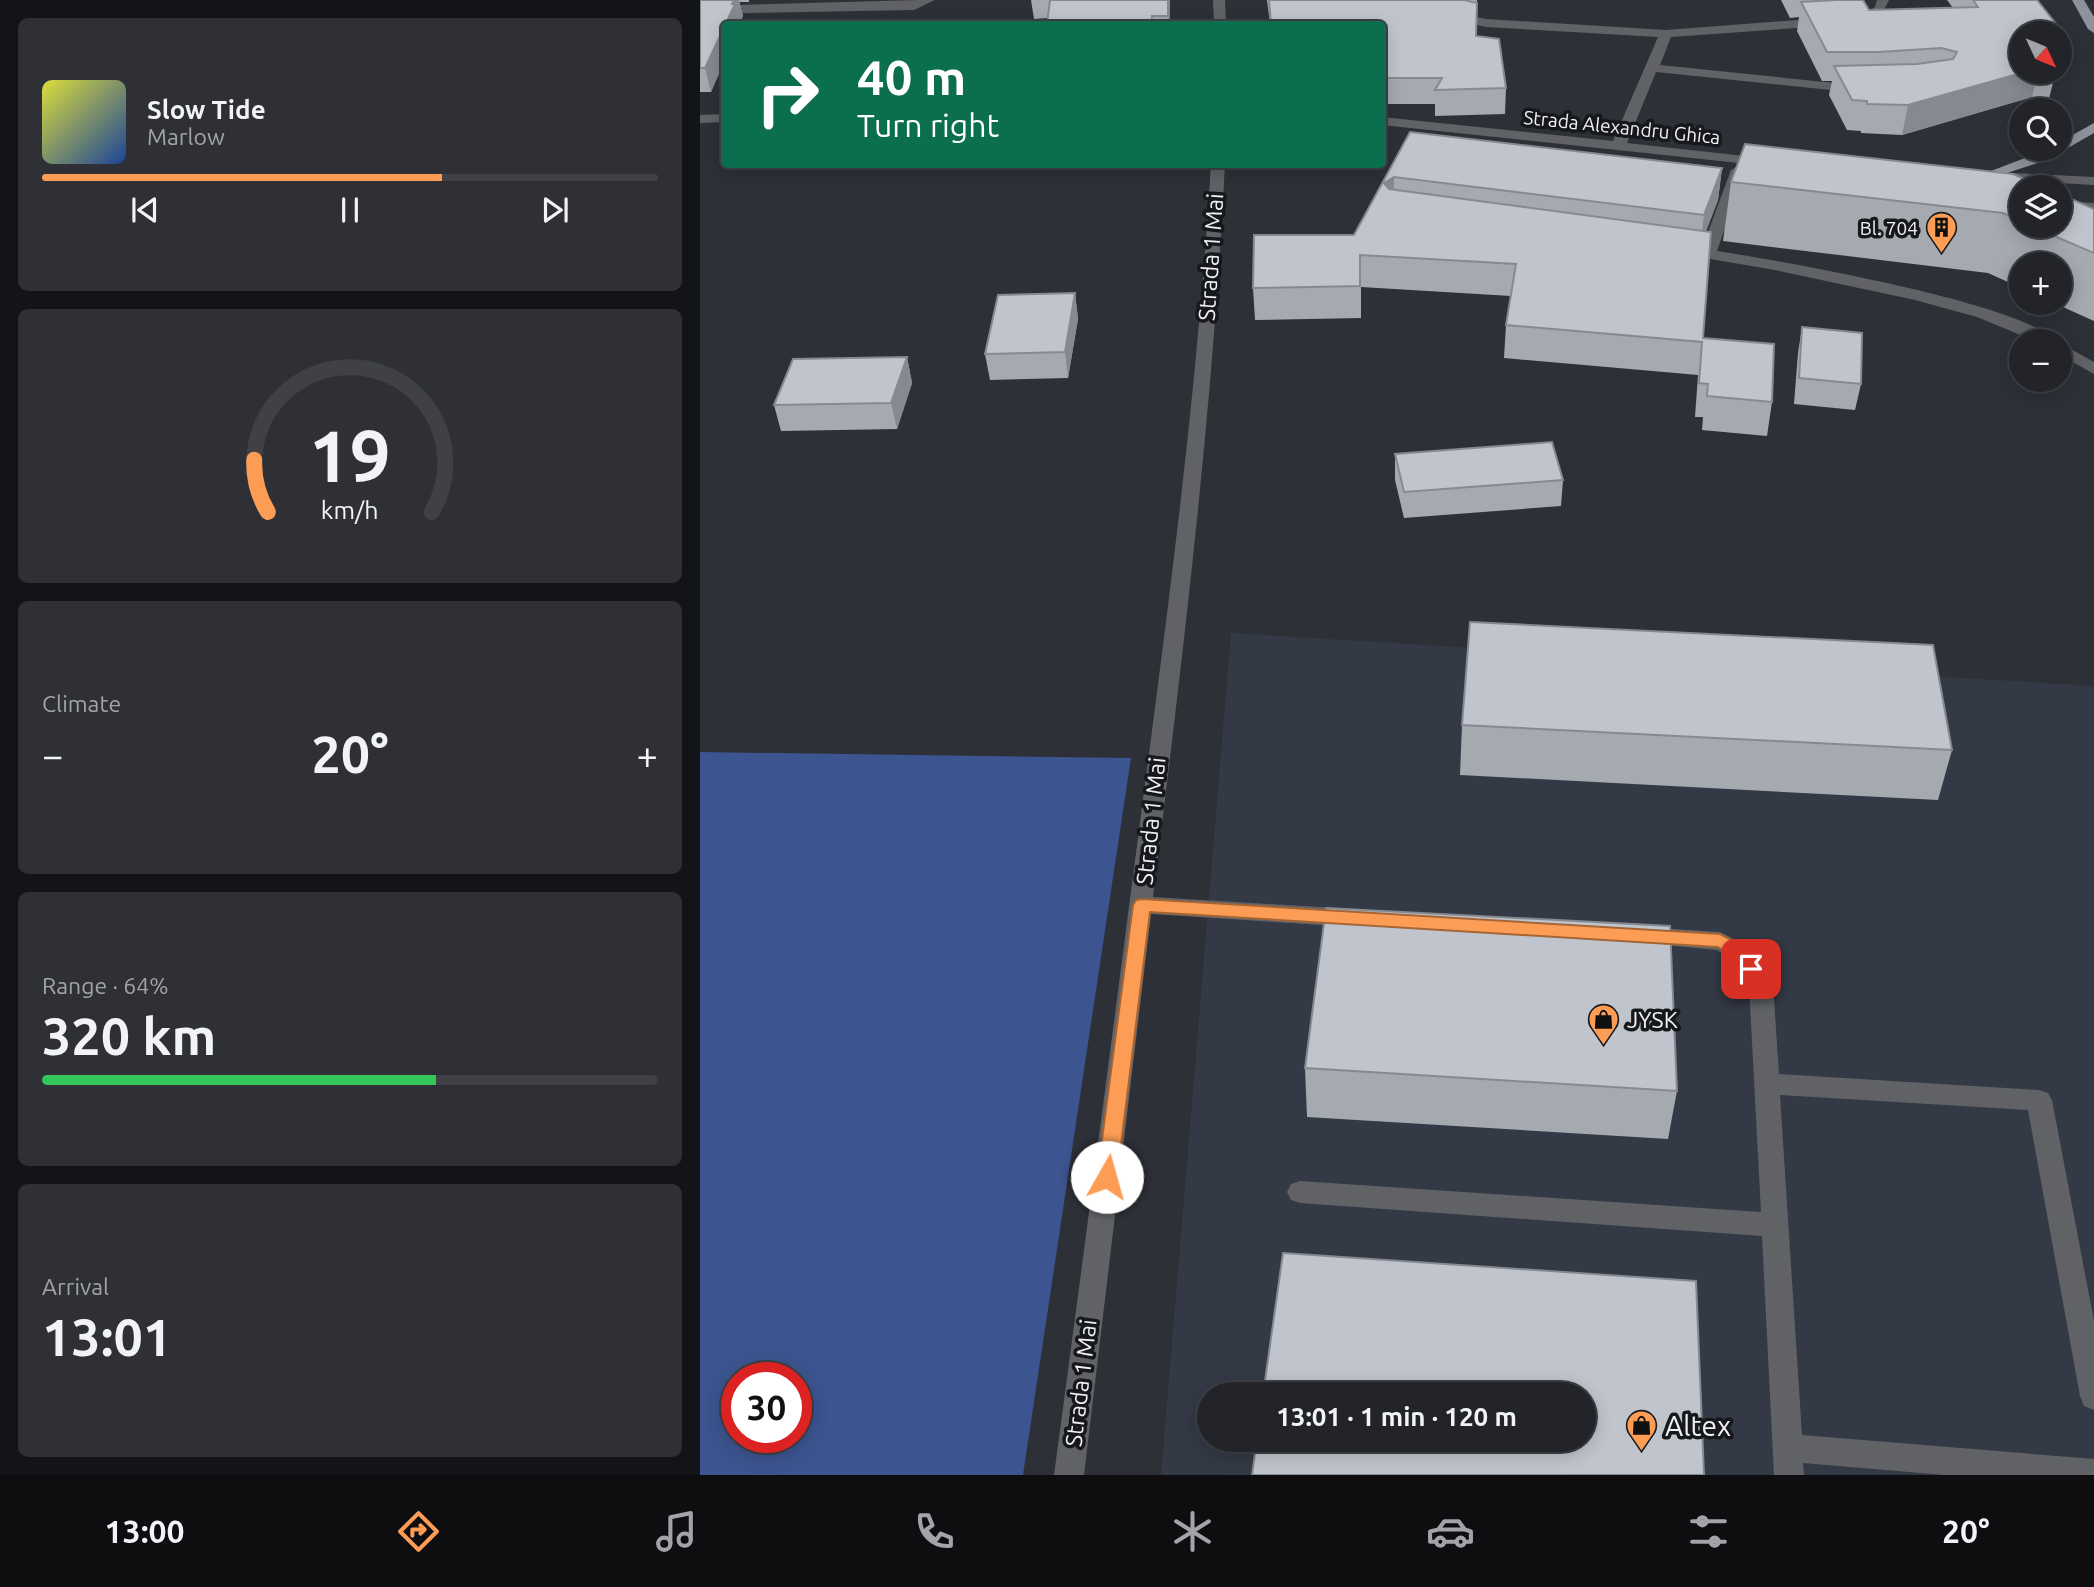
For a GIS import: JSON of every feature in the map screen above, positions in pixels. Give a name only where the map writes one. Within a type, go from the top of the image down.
[{"type":"main road","points":[[2078,0],[2094,29]]},
{"type":"main road","points":[[1978,176],[2046,156],[2094,127]]},
{"type":"street","points":[[700,10],[914,6],[929,0]]},
{"type":"street","points":[[1219,0],[1220,21]]},
{"type":"street","points":[[1442,0],[1444,9],[1458,17],[1486,23],[1666,34],[1867,19],[1879,11],[1883,0]]},
{"type":"street","points":[[1619,145],[1666,34]]},
{"type":"street","points":[[1653,68],[1875,89]]},
{"type":"street","points":[[700,119],[721,118]]},
{"type":"street","name":"Strada Alexandru Ghica","points":[[1386,121],[1781,164]]},
{"type":"street","points":[[1708,254],[1743,159]]},
{"type":"street","name":"Strada 1 Mai","points":[[1069,1475],[1142,905],[1199,404],[1213,257],[1218,168]]},
{"type":"street","points":[[1978,176],[2094,181]]},
{"type":"street","points":[[2072,206],[2094,207]]},
{"type":"street","points":[[1667,249],[1823,275],[1931,299],[1983,314],[2019,329]]},
{"type":"street","points":[[2072,355],[2094,369]]},
{"type":"street","points":[[1142,905],[1380,919]]},
{"type":"street","points":[[1624,935],[1720,941],[1741,953],[1761,984],[1788,1462],[2094,1473]]},
{"type":"street","points":[[1766,1084],[2039,1100],[2094,1396]]},
{"type":"street","points":[[1300,1192],[1774,1225]]},
{"type":"shaded area","points":[[1231,633],[2094,686],[2094,1475],[1161,1475]]},
{"type":"shaded area","points":[[700,752],[1131,758],[1023,1475],[700,1475]]},
{"type":"building","points":[[700,0],[734,0],[732,4],[735,4],[727,21],[721,21],[721,34],[705,68],[700,68]]},
{"type":"building","points":[[1050,0],[1168,0],[1168,16],[1152,16],[1151,21],[1047,21]]},
{"type":"building","points":[[1269,0],[1464,0],[1477,3],[1476,36],[1499,39],[1506,88],[1435,90],[1442,78],[1386,78],[1386,21],[1271,21]]},
{"type":"building","points":[[1863,0],[1869,10],[1978,7],[1973,0],[2037,0],[2054,21],[2009,21],[2009,77],[1908,105],[1867,104],[1867,101],[1852,100],[1834,66],[1917,64],[1953,59],[1957,52],[1941,48],[1827,52],[1801,2]]},
{"type":"building","points":[[1410,132],[1722,168],[1704,215],[1394,177],[1384,183],[1389,189],[1711,232],[1703,338],[1774,344],[1772,402],[1707,396],[1708,384],[1699,383],[1702,342],[1506,325],[1516,264],[1360,255],[1360,286],[1253,288],[1254,235],[1354,235]]},
{"type":"building","points":[[1745,144],[2015,175],[2009,175],[2009,216],[1731,182]]},
{"type":"building","points":[[2072,199],[2094,209],[2094,253],[2059,238],[2072,238]]},
{"type":"building","points":[[1075,293],[1065,352],[985,354],[998,295]]},
{"type":"building","points":[[1802,327],[1862,333],[1861,384],[1799,378]]},
{"type":"building","points":[[907,357],[891,403],[774,405],[793,359]]},
{"type":"building","points":[[1552,442],[1563,480],[1404,492],[1395,454]]},
{"type":"building","points":[[1470,622],[1933,645],[1952,750],[1462,725]]},
{"type":"building","points":[[1326,908],[1670,926],[1677,1091],[1305,1068]]},
{"type":"building","points":[[1283,1253],[1696,1281],[1704,1475],[1252,1475],[1255,1452],[1596,1452],[1596,1382],[1265,1382]]},
{"type":"place","name":"Bl. 704","points":[[1941,255]]},
{"type":"place","name":"JYSK","points":[[1604,1047]]},
{"type":"place","name":"Altex","points":[[1642,1453]]},
{"type":"route","points":[[1107,1177],[1142,905],[1720,941],[1741,953],[1751,969]]}]
